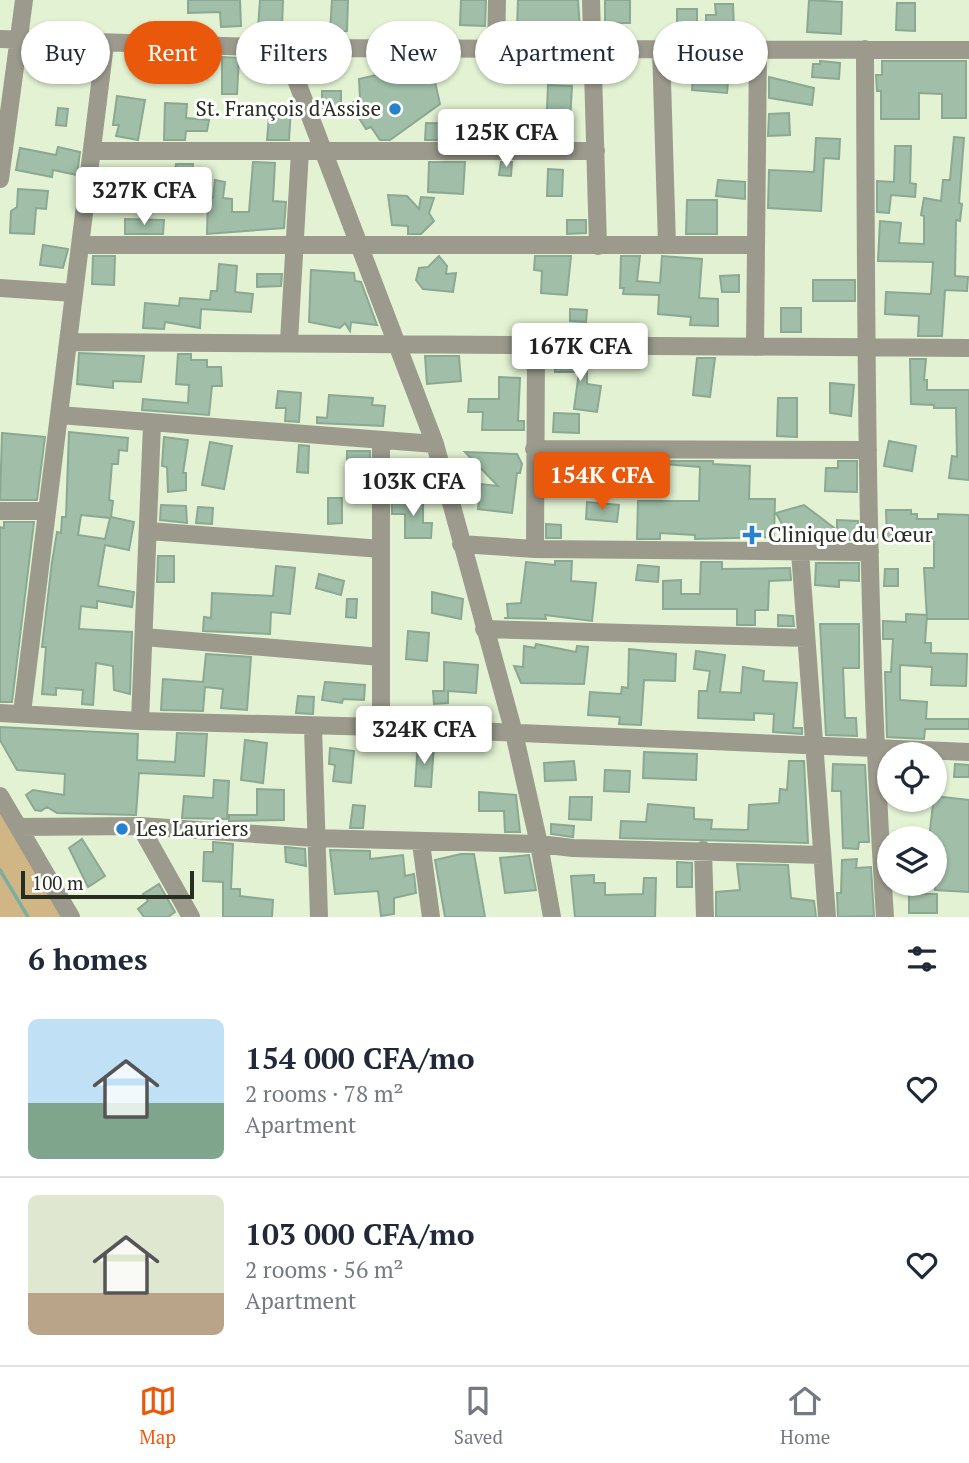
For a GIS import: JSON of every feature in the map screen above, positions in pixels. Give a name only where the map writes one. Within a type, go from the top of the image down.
[{"type":"street","points":[[0,179],[9,40],[24,0]]},
{"type":"street","points":[[497,0],[497,21]]},
{"type":"street","points":[[591,0],[591,21]]},
{"type":"street","points":[[110,44],[236,47]]},
{"type":"street","points":[[352,48],[475,48]]},
{"type":"street","points":[[768,48],[969,50]]},
{"type":"street","points":[[865,49],[866,347],[874,748],[885,917]]},
{"type":"street","points":[[23,713],[100,84]]},
{"type":"street","points":[[298,84],[435,443],[514,733],[552,917]]},
{"type":"street","points":[[593,84],[598,246]]},
{"type":"street","points":[[662,84],[667,245]]},
{"type":"street","points":[[755,347],[758,84]]},
{"type":"street","points":[[92,151],[596,151]]},
{"type":"street","points":[[289,341],[300,152]]},
{"type":"street","points":[[80,245],[756,245]]},
{"type":"street","points":[[0,289],[74,293]]},
{"type":"street","points":[[68,342],[289,341],[397,346],[969,348]]},
{"type":"street","points":[[535,549],[536,345]]},
{"type":"street","points":[[59,415],[435,443]]},
{"type":"street","points":[[140,721],[152,424]]},
{"type":"street","points":[[381,441],[382,727]]},
{"type":"street","points":[[534,449],[869,450]]},
{"type":"street","points":[[0,512],[47,511]]},
{"type":"street","points":[[149,531],[381,549]]},
{"type":"street","points":[[461,544],[535,549],[870,552]]},
{"type":"street","points":[[800,552],[827,917]]},
{"type":"street","points":[[484,629],[806,638]]},
{"type":"street","points":[[144,637],[381,657]]},
{"type":"street","points":[[0,713],[140,721],[382,727],[969,752]]},
{"type":"street","points":[[313,726],[314,838],[319,917]]},
{"type":"street","points":[[0,796],[71,917]]},
{"type":"street","points":[[18,827],[140,826],[421,843],[539,844],[573,848],[822,855]]},
{"type":"street","points":[[140,826],[191,917]]},
{"type":"street","points":[[421,843],[431,917]]},
{"type":"street","points":[[703,850],[705,917]]},
{"type":"shaded area","points":[[0,811],[63,917],[0,917]]},
{"type":"building","points":[[188,0],[240,0],[241,21],[236,21],[236,26],[222,27],[220,12],[188,13]]},
{"type":"building","points":[[260,0],[283,0],[282,21],[258,21]]},
{"type":"building","points":[[332,0],[348,0],[347,21],[331,21]]},
{"type":"building","points":[[461,0],[486,0],[485,21],[475,21],[475,26],[461,25]]},
{"type":"building","points":[[518,0],[578,0],[579,21],[517,21]]},
{"type":"building","points":[[605,0],[630,0],[630,21],[605,21]]},
{"type":"building","points":[[809,0],[842,2],[841,34],[807,32]]},
{"type":"building","points":[[897,3],[915,3],[915,31],[896,30]]},
{"type":"building","points":[[715,4],[733,4],[734,21],[706,21],[706,15],[716,15]]},
{"type":"building","points":[[677,9],[697,9],[697,21],[677,21]]},
{"type":"building","points":[[222,57],[236,58],[237,94],[222,94]]},
{"type":"building","points":[[820,61],[840,63],[839,79],[812,77],[813,64],[820,64]]},
{"type":"building","points":[[882,61],[966,61],[966,118],[942,118],[942,94],[919,93],[919,119],[881,119],[881,91],[877,91],[876,75],[882,75]]},
{"type":"building","name":"St. François d'Assise","points":[[366,77],[366,84],[435,84],[440,104],[390,140],[380,140],[371,127],[366,129],[357,115],[357,108],[344,108],[360,98],[359,79]]},
{"type":"building","points":[[769,77],[814,88],[812,105],[769,98]]},
{"type":"building","points":[[692,84],[728,84],[727,93],[692,90]]},
{"type":"building","points":[[548,85],[572,86],[569,139],[546,138]]},
{"type":"building","points":[[322,91],[341,91],[341,108],[322,108]]},
{"type":"building","points":[[117,96],[145,100],[138,140],[116,136],[119,125],[113,125]]},
{"type":"building","points":[[165,103],[187,104],[186,118],[209,120],[207,131],[186,131],[185,140],[164,140]]},
{"type":"building","points":[[270,106],[291,108],[289,140],[267,140]]},
{"type":"building","points":[[58,108],[68,109],[66,126],[56,125]]},
{"type":"building","points":[[789,113],[790,135],[768,136],[769,114]]},
{"type":"building","points":[[426,123],[498,124],[498,128],[519,129],[518,140],[425,140]]},
{"type":"building","points":[[954,137],[964,138],[959,203],[962,204],[960,221],[956,220],[955,276],[968,277],[967,291],[945,290],[942,336],[918,336],[919,316],[885,314],[886,292],[931,294],[933,262],[878,261],[880,221],[901,223],[899,243],[924,244],[924,216],[921,215],[924,198],[941,201],[943,180],[950,180]]},
{"type":"building","points":[[816,138],[840,139],[839,159],[824,158],[821,211],[768,208],[769,170],[814,172]]},
{"type":"building","points":[[895,146],[911,146],[910,183],[916,184],[915,197],[891,195],[889,213],[877,212],[877,181],[894,182]]},
{"type":"building","points":[[58,147],[80,152],[77,175],[53,170],[52,177],[16,170],[20,148],[56,155]]},
{"type":"building","points":[[253,162],[275,163],[273,201],[286,202],[284,228],[207,234],[208,198],[213,198],[215,180],[225,182],[223,198],[232,199],[232,212],[249,212]]},
{"type":"building","points":[[429,162],[465,162],[463,194],[428,192]]},
{"type":"building","points":[[501,162],[512,162],[511,176],[499,175]]},
{"type":"building","points":[[176,164],[193,164],[189,198],[172,196]]},
{"type":"building","points":[[548,169],[563,170],[562,196],[547,196]]},
{"type":"building","points":[[718,180],[745,182],[745,199],[716,196]]},
{"type":"building","points":[[18,189],[48,191],[46,209],[36,208],[34,234],[10,233],[11,211],[17,207]]},
{"type":"building","points":[[388,195],[407,196],[419,209],[421,197],[434,198],[429,213],[434,221],[421,234],[408,234],[408,226],[392,225]]},
{"type":"building","points":[[687,200],[717,200],[717,234],[686,234]]},
{"type":"building","points":[[125,219],[164,220],[163,234],[125,234]]},
{"type":"building","points":[[567,220],[586,220],[586,233],[567,234]]},
{"type":"building","points":[[43,245],[68,249],[63,268],[40,265]]},
{"type":"building","points":[[93,256],[115,256],[114,285],[92,284]]},
{"type":"building","points":[[439,256],[447,266],[446,274],[456,273],[453,292],[423,289],[416,280],[419,268],[428,267]]},
{"type":"building","points":[[535,256],[571,256],[567,295],[541,293],[542,271],[534,270]]},
{"type":"building","points":[[621,256],[640,256],[637,281],[660,283],[662,256],[702,259],[699,298],[718,299],[718,326],[690,325],[691,317],[658,314],[659,295],[623,294],[624,288],[620,288]]},
{"type":"building","points":[[219,264],[237,266],[235,292],[253,294],[251,312],[201,309],[200,328],[165,322],[164,329],[143,328],[145,303],[179,306],[180,298],[210,300],[211,291],[217,291]]},
{"type":"building","points":[[311,270],[354,273],[355,281],[361,282],[377,325],[351,322],[350,331],[345,323],[340,328],[309,322]]},
{"type":"building","points":[[257,274],[282,274],[281,286],[257,287]]},
{"type":"building","points":[[739,275],[739,292],[722,292],[720,276]]},
{"type":"building","points":[[813,280],[855,280],[855,301],[813,301]]},
{"type":"building","points":[[781,308],[801,308],[801,332],[781,332]]},
{"type":"building","points":[[570,309],[587,310],[586,322],[570,321]]},
{"type":"building","points":[[79,353],[144,356],[141,382],[113,381],[113,388],[77,384]]},
{"type":"building","points":[[178,354],[191,354],[191,360],[207,360],[207,367],[221,367],[222,386],[212,386],[209,415],[142,410],[143,399],[188,403],[189,385],[176,384]]},
{"type":"building","points":[[425,356],[459,356],[461,381],[427,384]]},
{"type":"building","points":[[555,357],[587,357],[587,384],[601,386],[597,412],[574,409],[579,372],[555,372]]},
{"type":"building","points":[[697,358],[715,358],[710,397],[693,395]]},
{"type":"building","points":[[910,359],[926,359],[924,380],[927,380],[927,390],[969,390],[969,480],[949,478],[952,456],[957,457],[956,408],[911,404]]},
{"type":"building","points":[[499,377],[520,378],[518,421],[524,421],[524,430],[482,430],[483,412],[468,412],[469,399],[499,399]]},
{"type":"building","points":[[830,383],[854,385],[851,416],[830,413]]},
{"type":"building","points":[[278,391],[301,393],[299,422],[285,421],[286,408],[276,408]]},
{"type":"building","points":[[329,395],[373,398],[372,405],[385,406],[383,426],[317,423],[317,417],[327,418]]},
{"type":"building","points":[[778,398],[797,398],[797,437],[777,436]]},
{"type":"building","points":[[554,413],[579,414],[579,433],[553,432]]},
{"type":"building","points":[[69,432],[128,438],[127,451],[119,450],[118,464],[112,464],[109,500],[113,501],[111,517],[134,522],[129,550],[105,545],[98,586],[134,592],[132,607],[97,601],[97,608],[81,606],[79,629],[132,632],[130,694],[114,690],[113,666],[96,663],[93,705],[82,704],[83,690],[56,688],[56,695],[42,694],[46,647],[42,647],[52,562],[57,532],[61,533],[62,517],[66,517]],"holes":[[[81,515],[110,518],[105,539],[78,535]]]},
{"type":"building","points":[[2,433],[45,437],[37,500],[0,500]]},
{"type":"building","points":[[164,437],[188,440],[183,473],[186,473],[186,490],[168,492],[167,467],[162,466]]},
{"type":"building","points":[[889,441],[916,446],[912,471],[884,466]]},
{"type":"building","points":[[210,442],[232,446],[224,489],[202,485]]},
{"type":"building","points":[[299,445],[309,446],[308,473],[297,472]]},
{"type":"building","points":[[347,451],[370,451],[370,494],[347,494]]},
{"type":"building","points":[[465,452],[517,454],[522,464],[520,473],[517,473],[512,513],[478,509],[481,484],[498,486]]},
{"type":"building","points":[[665,461],[713,461],[713,464],[750,466],[749,499],[775,499],[774,537],[695,539],[695,535],[660,533],[660,539],[637,539],[638,501],[699,501],[700,467],[664,464]]},
{"type":"building","points":[[838,461],[857,461],[857,492],[825,491],[826,468],[838,468]]},
{"type":"building","points":[[328,498],[342,498],[342,523],[328,524]]},
{"type":"building","points":[[392,499],[423,500],[423,523],[432,523],[431,538],[405,538],[405,514],[392,514]]},
{"type":"building","points":[[587,502],[619,505],[617,522],[586,519]]},
{"type":"building","points":[[161,505],[186,506],[187,523],[160,520]]},
{"type":"building","points":[[804,505],[837,530],[837,520],[858,521],[858,540],[791,540],[776,513]]},
{"type":"building","points":[[198,507],[213,508],[212,524],[196,523]]},
{"type":"building","points":[[886,510],[911,510],[911,514],[917,514],[917,519],[938,519],[938,514],[969,515],[969,619],[927,619],[924,568],[934,568],[934,542],[887,542]]},
{"type":"building","points":[[4,522],[34,522],[12,702],[0,702],[0,527],[4,528]]},
{"type":"building","points":[[546,524],[561,525],[561,538],[546,538]]},
{"type":"building","points":[[158,556],[174,556],[174,582],[157,582]]},
{"type":"building","points":[[555,561],[572,561],[571,581],[596,583],[592,621],[545,615],[546,619],[504,618],[508,618],[507,604],[521,603],[526,562],[555,565]]},
{"type":"building","points":[[701,562],[722,562],[722,569],[790,568],[791,580],[769,581],[768,610],[755,610],[755,625],[737,625],[737,609],[663,609],[663,581],[681,580],[681,594],[700,594]]},
{"type":"building","points":[[816,563],[859,563],[859,581],[839,580],[839,587],[815,585]]},
{"type":"building","points":[[638,565],[659,567],[658,582],[636,580]]},
{"type":"building","points":[[276,566],[295,568],[290,614],[271,612],[270,634],[203,631],[204,617],[211,618],[212,593],[273,596]]},
{"type":"building","points":[[885,569],[898,569],[898,586],[884,586]]},
{"type":"building","points":[[319,574],[344,581],[341,595],[316,588]]},
{"type":"building","points":[[432,592],[463,599],[461,619],[432,613]]},
{"type":"building","points":[[347,599],[357,599],[356,618],[346,617]]},
{"type":"building","points":[[906,614],[927,615],[925,643],[931,643],[931,653],[967,654],[966,686],[931,685],[932,667],[900,665],[900,700],[927,702],[926,719],[969,719],[969,729],[925,729],[924,739],[887,737],[885,672],[891,672],[893,639],[883,639],[883,621],[906,622]]},
{"type":"building","points":[[778,615],[793,616],[794,626],[778,626]]},
{"type":"building","points":[[820,624],[859,624],[859,668],[843,668],[845,718],[856,718],[857,736],[826,735]]},
{"type":"building","points":[[408,631],[429,633],[427,661],[406,659]]},
{"type":"building","points":[[536,644],[576,652],[577,646],[588,647],[584,684],[521,683],[514,666],[523,667],[524,646],[535,648]]},
{"type":"building","points":[[629,649],[676,654],[675,681],[644,680],[641,725],[619,724],[620,717],[588,715],[590,692],[621,694],[622,687],[628,688]]},
{"type":"building","points":[[696,651],[725,655],[720,692],[741,693],[743,667],[764,671],[763,681],[797,683],[793,728],[802,728],[802,734],[773,732],[774,714],[754,713],[754,720],[698,718],[699,691],[707,691],[710,671],[694,669]]},
{"type":"building","points":[[206,654],[251,657],[247,710],[221,708],[223,689],[205,687],[203,711],[161,710],[163,679],[203,682]]},
{"type":"building","points":[[444,662],[478,665],[476,693],[448,691],[448,703],[434,704],[433,691],[444,691]]},
{"type":"building","points":[[325,682],[365,685],[364,700],[343,699],[342,703],[322,700]]},
{"type":"building","points":[[298,696],[314,697],[313,714],[296,713]]},
{"type":"building","points":[[0,727],[138,734],[137,760],[175,762],[177,733],[207,734],[204,776],[139,773],[136,815],[57,813],[47,807],[41,811],[35,810],[26,795],[33,790],[64,795],[65,774],[17,770],[0,740]]},
{"type":"building","points":[[245,740],[267,743],[263,783],[241,780]]},
{"type":"building","points":[[418,744],[434,745],[431,787],[415,786]]},
{"type":"building","points":[[330,748],[354,751],[351,783],[333,781],[335,765],[329,764]]},
{"type":"building","points":[[644,752],[697,754],[696,780],[643,778]]},
{"type":"building","points":[[574,761],[576,780],[545,781],[544,763]]},
{"type":"building","points":[[789,761],[804,761],[808,843],[620,838],[621,821],[646,822],[648,804],[694,808],[694,819],[712,820],[711,829],[748,830],[749,805],[779,803],[780,789],[787,790]]},
{"type":"building","points":[[833,764],[865,765],[869,842],[859,842],[858,849],[843,848],[841,791],[832,791]]},
{"type":"building","points":[[955,764],[969,765],[969,777],[954,777]]},
{"type":"building","points":[[605,770],[630,771],[629,792],[604,791]]},
{"type":"building","points":[[214,780],[229,781],[227,819],[182,818],[184,796],[213,798]]},
{"type":"building","points":[[257,789],[284,790],[284,820],[229,821],[229,815],[257,815]]},
{"type":"building","points":[[479,792],[516,795],[520,832],[505,832],[504,811],[479,811]]},
{"type":"building","points":[[570,797],[592,797],[591,820],[569,819]]},
{"type":"building","points":[[947,797],[969,800],[969,892],[947,891],[947,826],[930,826],[932,812],[947,812]]},
{"type":"building","points":[[353,805],[365,806],[363,828],[350,828]]},
{"type":"building","points":[[551,824],[574,826],[573,837],[551,834]]},
{"type":"building","points":[[82,839],[105,876],[88,887],[69,848]]},
{"type":"building","points":[[213,842],[233,844],[231,889],[240,889],[240,896],[273,900],[272,917],[223,917],[223,882],[203,881],[204,852],[213,852]]},
{"type":"building","points":[[285,847],[305,849],[306,866],[286,862]]},
{"type":"building","points":[[330,850],[370,851],[370,859],[403,855],[405,876],[414,874],[416,893],[394,898],[394,914],[381,916],[378,891],[335,894]]},
{"type":"building","points":[[474,854],[485,917],[445,917],[435,860]]},
{"type":"building","points":[[529,855],[536,890],[505,893],[500,858]]},
{"type":"building","points":[[857,859],[856,868],[871,867],[874,916],[838,917],[837,893],[841,893],[842,860]]},
{"type":"building","points":[[677,862],[692,863],[692,887],[677,887]]},
{"type":"building","points":[[737,864],[788,865],[791,898],[814,901],[816,917],[716,917],[716,892],[740,890]]},
{"type":"building","points":[[594,875],[594,883],[605,883],[605,895],[643,894],[644,878],[656,878],[655,917],[575,917],[571,876]]},
{"type":"building","points":[[159,884],[175,912],[168,917],[144,917],[138,909],[148,901],[143,894]]},
{"type":"building","points":[[909,896],[937,896],[937,913],[909,913]]},
{"type":"waterway","points":[[0,870],[28,917]]},
{"type":"place","name":"St. François d'Assise","points":[[395,109]]},
{"type":"place","name":"Clinique du Cœur","points":[[752,535]]},
{"type":"place","name":"Les Lauriers","points":[[122,829]]}]
